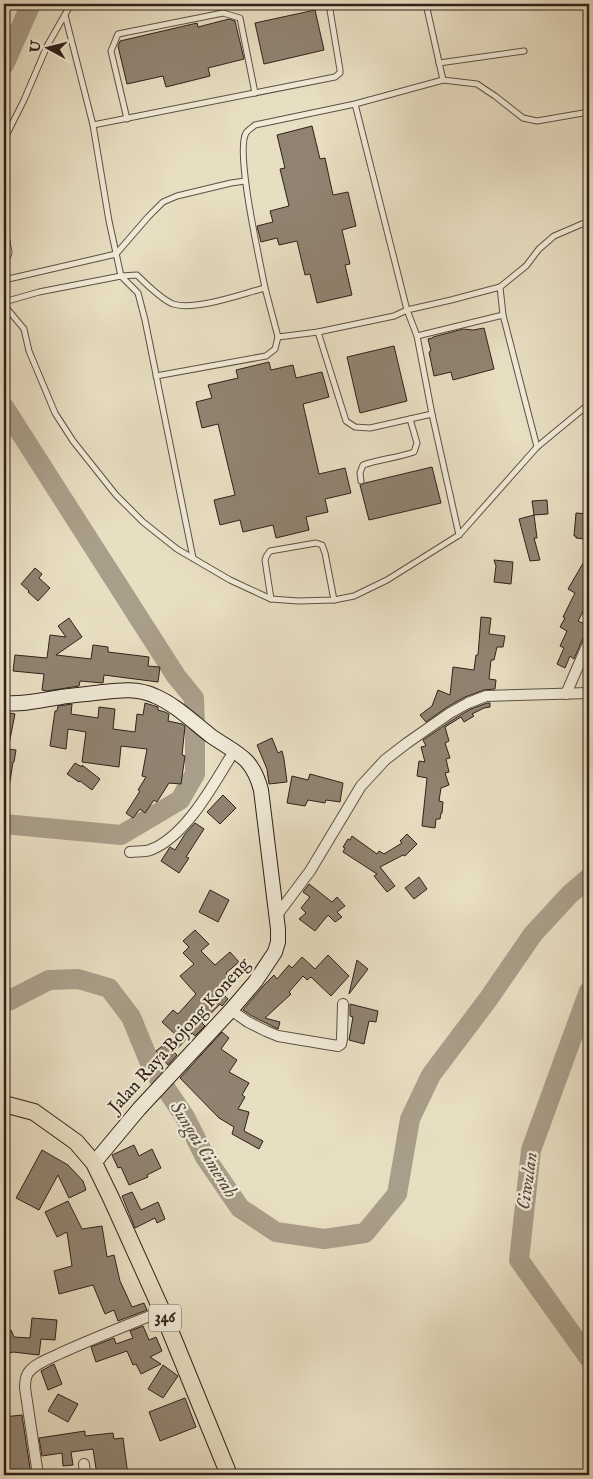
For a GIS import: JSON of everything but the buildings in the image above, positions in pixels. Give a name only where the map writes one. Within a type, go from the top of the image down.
[{"type":"main road","name":"Jalan Raya Bojong Koneng","points":[[4,704],[34,702],[127,689],[141,691],[169,703],[228,747],[244,756],[258,777],[261,790],[277,915],[278,942],[275,952],[259,976],[231,1010],[139,1108],[94,1163]]},
{"type":"main road","name":"346","points":[[4,1104],[34,1112],[76,1142],[94,1163],[162,1311],[229,1475]]},
{"type":"street","points":[[566,694],[589,641]]},
{"type":"street","points":[[277,915],[310,871],[361,786],[385,760],[407,743],[456,710],[486,696],[589,693]]},
{"type":"street","points":[[130,852],[149,850],[164,842],[178,831],[207,794],[228,747]]},
{"type":"street","points":[[231,1010],[248,1022],[278,1036],[338,1046],[341,1044],[342,1039],[343,1004]]},
{"type":"street","points":[[38,1475],[25,1388],[28,1373],[50,1358],[97,1336],[162,1311]]},
{"type":"street","points":[[84,1464],[85,1475]]},
{"type":"lane","points":[[4,145],[6,136],[47,46],[71,4]]},
{"type":"lane","points":[[93,126],[335,77],[340,73],[340,70],[329,4]]},
{"type":"lane","points":[[426,4],[443,80]]},
{"type":"lane","points":[[127,118],[111,51],[118,34],[223,13],[240,18],[255,93]]},
{"type":"lane","points":[[65,14],[93,126],[109,221],[121,276],[138,293],[193,558]]},
{"type":"lane","points":[[439,63],[524,51]]},
{"type":"lane","points":[[156,376],[266,356],[275,349],[278,337],[265,288],[245,181],[243,147],[246,133],[255,125],[355,104],[443,80],[477,84],[523,118],[537,121],[589,112]]},
{"type":"lane","points":[[355,104],[407,310],[417,336],[459,535]]},
{"type":"lane","points":[[4,280],[116,254],[163,202],[177,196],[245,181]]},
{"type":"lane","points":[[278,337],[318,332],[394,316],[407,310],[500,287],[526,266],[539,249],[554,236],[589,220]]},
{"type":"lane","points":[[4,224],[9,253],[4,265]]},
{"type":"lane","points":[[4,302],[39,292],[121,276],[136,275],[173,304],[192,306],[265,288]]},
{"type":"lane","points":[[500,287],[503,314],[537,446]]},
{"type":"lane","points":[[4,305],[24,329],[29,351],[55,412],[73,441],[116,495],[143,522],[177,549],[230,580],[271,599],[298,601],[334,600],[354,596],[387,580],[459,535],[537,446],[589,404]]},
{"type":"lane","points":[[417,336],[503,314]]},
{"type":"lane","points":[[318,332],[346,421],[355,427],[370,428],[432,414]]},
{"type":"lane","points":[[361,481],[360,473],[363,465],[374,460],[403,456],[414,452],[417,443],[410,419]]},
{"type":"lane","points":[[271,599],[266,560],[270,550],[316,542],[322,545],[325,553],[334,600]]},
{"type":"waterway","points":[[4,65],[31,4]]},
{"type":"waterway","points":[[4,407],[176,676],[194,698],[195,727],[195,774],[180,800],[121,835],[4,824]]},
{"type":"waterway","name":"Sungai Cimerah","points":[[4,1000],[8,1001],[49,980],[78,979],[109,988],[131,1017],[152,1068],[185,1117],[205,1157],[240,1208],[276,1232],[324,1239],[365,1233],[397,1194],[410,1119],[431,1075],[489,998],[533,934],[570,894],[589,878]]},
{"type":"waterway","name":"Ciwulan","points":[[589,991],[531,1150],[519,1260],[589,1358]]}]
